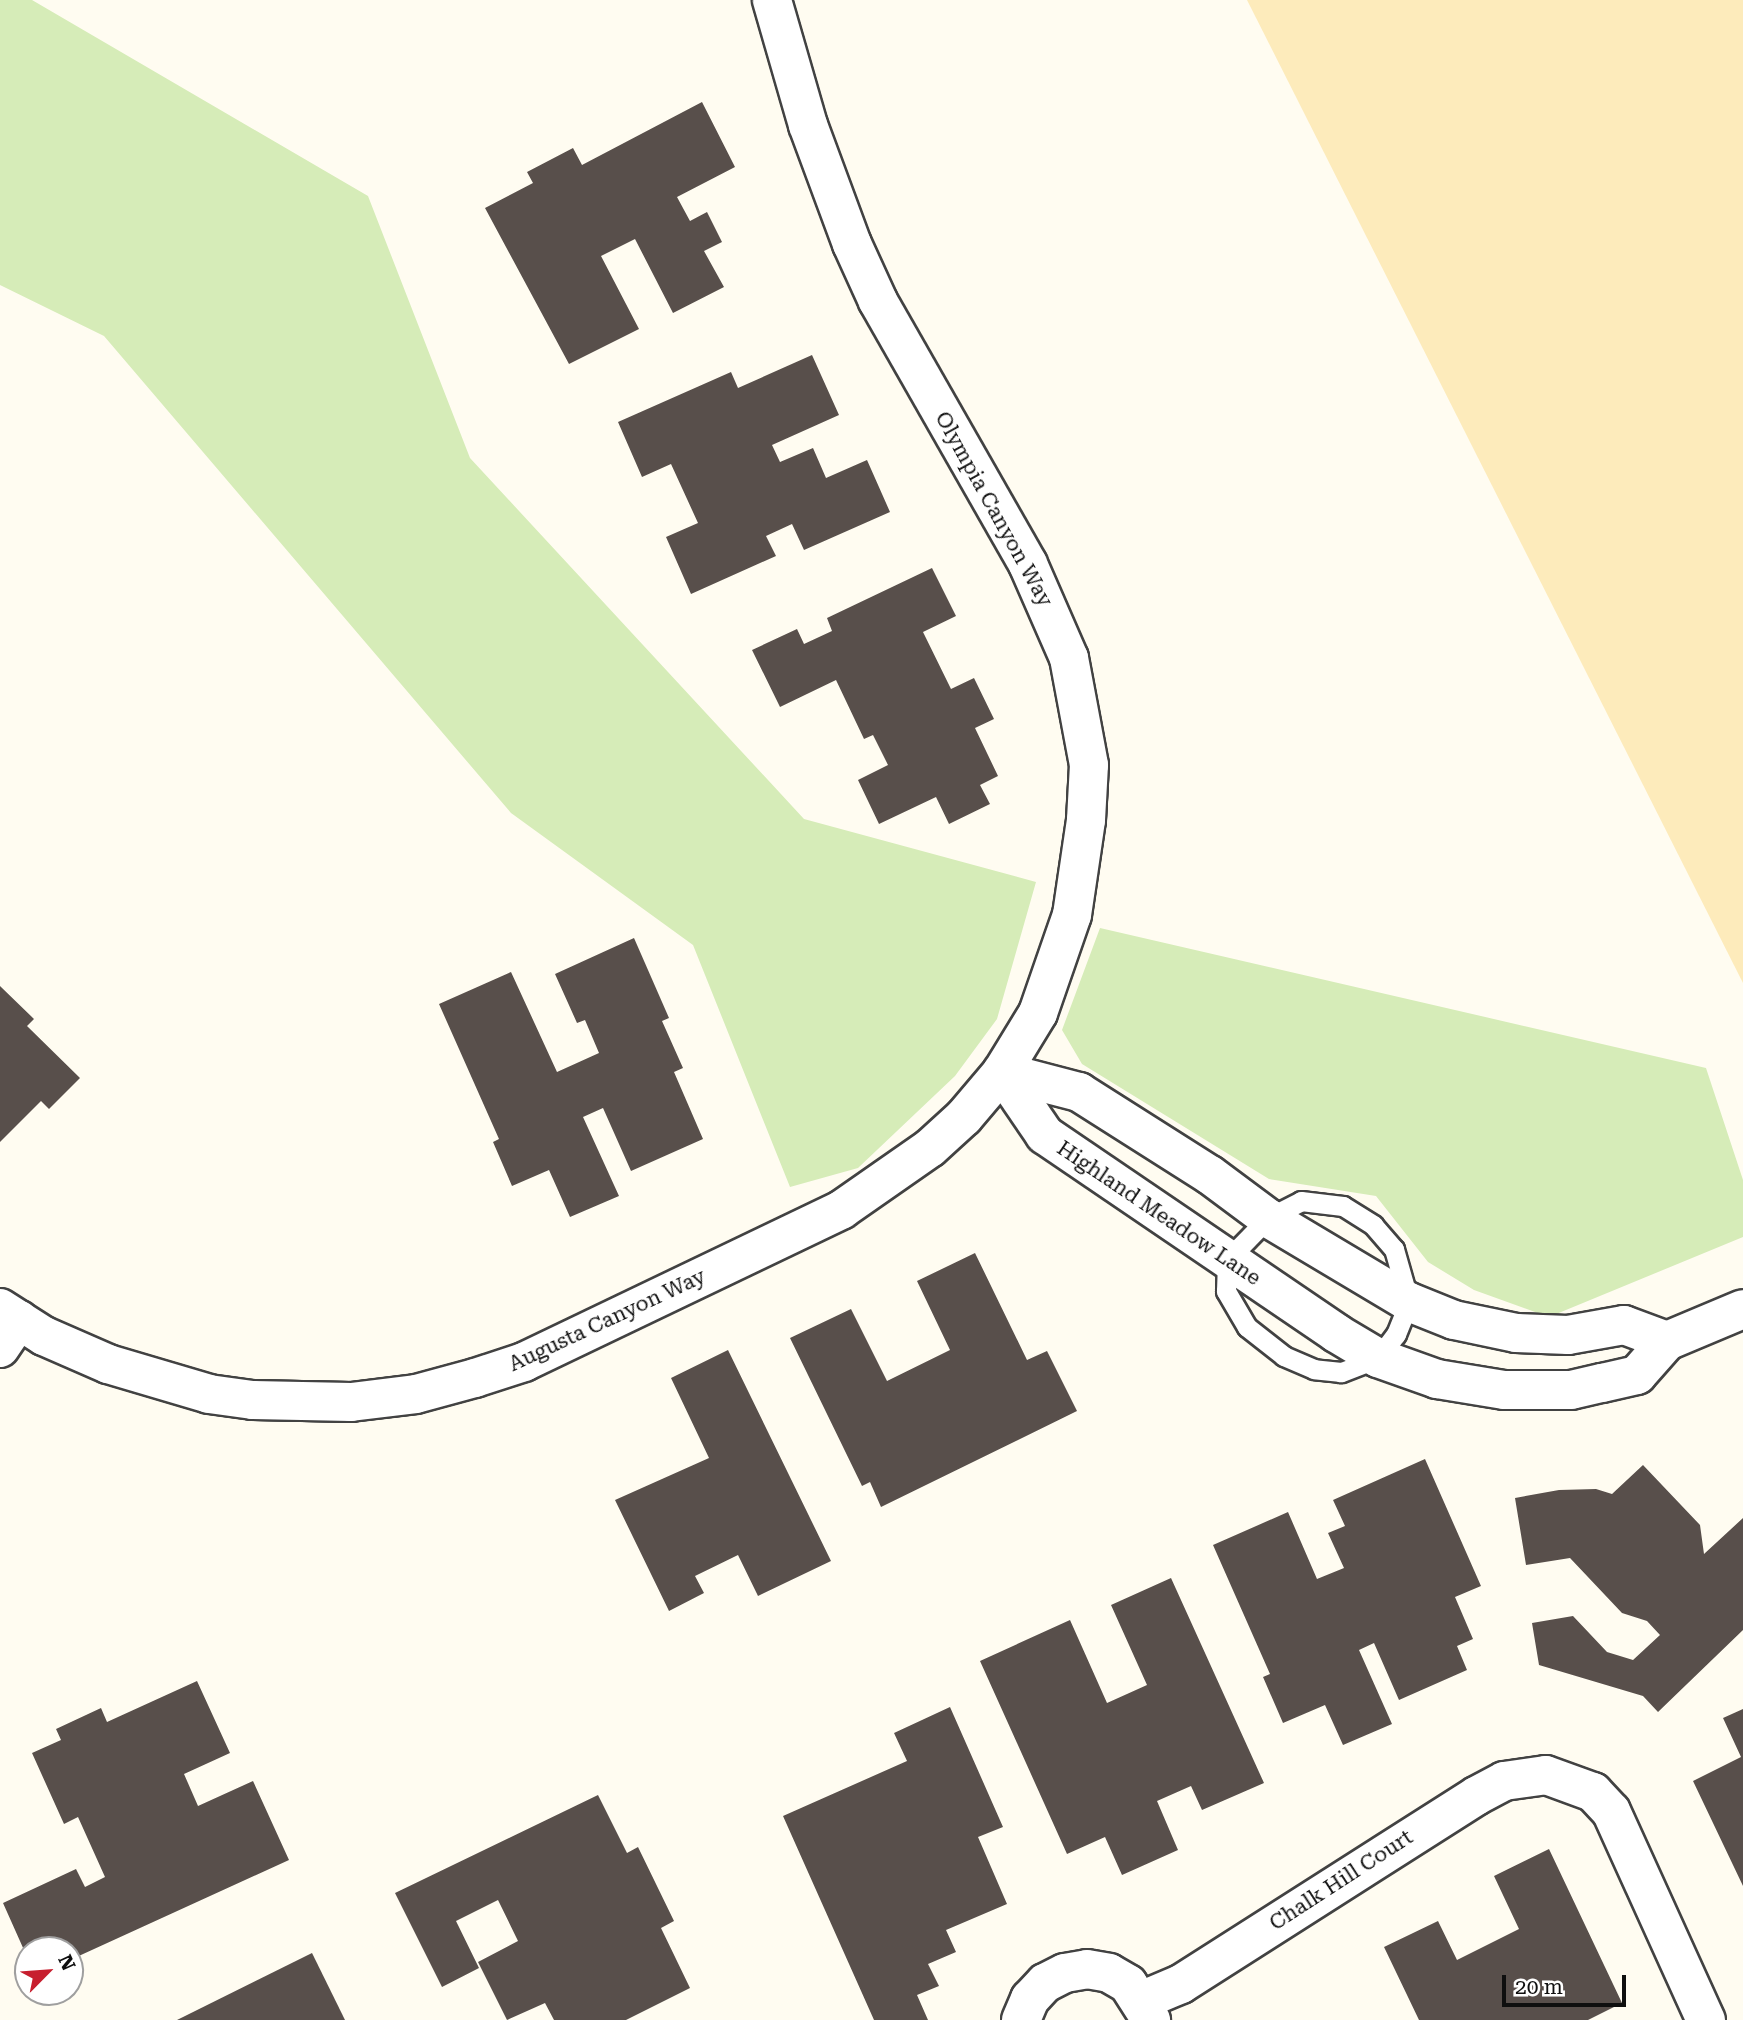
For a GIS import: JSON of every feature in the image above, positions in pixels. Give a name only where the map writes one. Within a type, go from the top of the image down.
[{"type":"street","name":"Olympia Canyon Way","points":[[772,0],[812,138],[852,244],[878,300],[1028,564],[1069,658],[1077,695],[1088,765],[1072,915],[1038,1013],[1002,1072]]},
{"type":"street","points":[[1002,1072],[1079,1092],[1210,1174],[1268,1218],[1409,1302],[1454,1321],[1516,1333],[1569,1335],[1624,1325],[1667,1341]]},
{"type":"street","name":"Highland Meadow Lane","points":[[1002,1072],[1045,1135],[1378,1358],[1437,1379],[1504,1390],[1571,1390],[1637,1376],[1667,1341],[1743,1309]]},
{"type":"street","name":"Augusta Canyon Way","points":[[6,1325],[108,1364],[209,1394],[307,1403],[416,1394],[524,1362],[841,1210],[930,1148],[1002,1072]]},
{"type":"street","name":"Chalk Hill Court","points":[[1021,2020],[1030,1999],[1045,1983],[1065,1973],[1087,1969],[1109,1973],[1128,1984],[1147,2010],[1181,1984],[1476,1796],[1504,1782],[1546,1775],[1593,1792],[1611,1811],[1706,2020]]},
{"type":"lane","points":[[1227,1259],[1268,1218],[1301,1202],[1343,1206],[1373,1225],[1394,1249],[1409,1302],[1396,1334],[1378,1358]]},
{"type":"green space","points":[[0,0],[32,0],[368,196],[470,458],[804,819],[1036,882],[997,1019],[955,1076],[858,1168],[790,1187],[693,945],[511,813],[104,336],[0,285]]},
{"type":"green space","points":[[1100,928],[1706,1068],[1743,1180],[1743,1237],[1549,1317],[1474,1290],[1428,1262],[1376,1196],[1269,1179],[1082,1064],[1062,1030]]},
{"type":"sand","points":[[1247,0],[1743,0],[1743,983]]},
{"type":"building","points":[[702,102],[735,167],[677,197],[690,221],[707,212],[722,242],[704,251],[724,287],[673,313],[635,239],[601,256],[639,329],[569,364],[485,208],[533,183],[527,172],[573,148],[582,165]]},
{"type":"building","points":[[812,355],[839,415],[772,445],[780,462],[813,448],[826,478],[867,460],[890,512],[804,550],[792,524],[766,536],[776,556],[691,594],[666,537],[698,523],[671,464],[642,477],[618,422],[731,372],[738,388]]},
{"type":"building","points":[[932,568],[956,616],[923,632],[951,689],[974,678],[994,719],[975,728],[998,776],[980,785],[990,804],[949,824],[936,797],[879,824],[858,780],[888,765],[873,735],[864,739],[836,680],[780,707],[752,650],[797,629],[804,644],[832,631],[827,618]]},
{"type":"building","points":[[634,938],[669,1018],[662,1021],[683,1068],[674,1072],[703,1139],[631,1171],[603,1108],[583,1117],[619,1196],[570,1217],[549,1170],[512,1186],[493,1142],[499,1139],[439,1004],[511,972],[557,1072],[599,1053],[585,1020],[577,1023],[555,974]]},
{"type":"building","points":[[0,986],[34,1019],[27,1026],[80,1078],[49,1109],[41,1101],[0,1142]]},
{"type":"building","points":[[975,1253],[1027,1360],[1047,1351],[1077,1411],[881,1507],[870,1482],[862,1486],[790,1338],[851,1309],[887,1381],[950,1350],[917,1281]]},
{"type":"building","points":[[728,1350],[831,1561],[758,1596],[738,1555],[695,1576],[704,1593],[669,1611],[615,1500],[709,1458],[671,1378]]},
{"type":"building","points":[[1425,1459],[1481,1586],[1455,1597],[1473,1639],[1457,1646],[1467,1670],[1399,1700],[1374,1643],[1359,1650],[1392,1724],[1343,1745],[1325,1705],[1283,1723],[1263,1677],[1270,1674],[1213,1545],[1288,1512],[1317,1579],[1344,1568],[1328,1533],[1345,1526],[1333,1500]]},
{"type":"building","points":[[1643,1465],[1700,1525],[1704,1554],[1743,1518],[1743,1630],[1658,1712],[1643,1696],[1539,1665],[1532,1623],[1573,1616],[1607,1652],[1633,1660],[1660,1635],[1647,1621],[1622,1613],[1570,1558],[1526,1565],[1515,1498],[1559,1490],[1596,1489],[1612,1494]]},
{"type":"building","points":[[1171,1578],[1264,1783],[1202,1810],[1191,1786],[1157,1801],[1178,1850],[1122,1875],[1105,1837],[1067,1854],[980,1661],[1070,1620],[1107,1703],[1147,1685],[1111,1605]]},
{"type":"building","points":[[197,1681],[230,1753],[184,1774],[198,1806],[253,1781],[289,1860],[84,1954],[84,1936],[18,1936],[3,1903],[76,1869],[85,1887],[105,1877],[78,1817],[64,1824],[32,1753],[61,1740],[56,1729],[101,1708],[107,1722]]},
{"type":"building","points":[[950,1707],[1003,1827],[978,1837],[1007,1904],[946,1930],[956,1952],[928,1964],[939,1986],[917,1995],[928,2020],[874,2020],[783,1816],[907,1761],[894,1733]]},
{"type":"building","points":[[1743,1709],[1743,1886],[1693,1781],[1741,1757],[1723,1718]]},
{"type":"building","points":[[598,1795],[627,1853],[638,1847],[674,1921],[661,1928],[690,1988],[626,2020],[554,2020],[545,2003],[507,2020],[478,1962],[518,1941],[498,1900],[456,1921],[479,1968],[442,1987],[395,1893]]},
{"type":"building","points":[[1549,1849],[1622,2003],[1588,2020],[1419,2020],[1384,1947],[1438,1921],[1457,1960],[1519,1929],[1494,1876]]},
{"type":"building","points":[[312,1953],[345,2020],[177,2020]]}]
